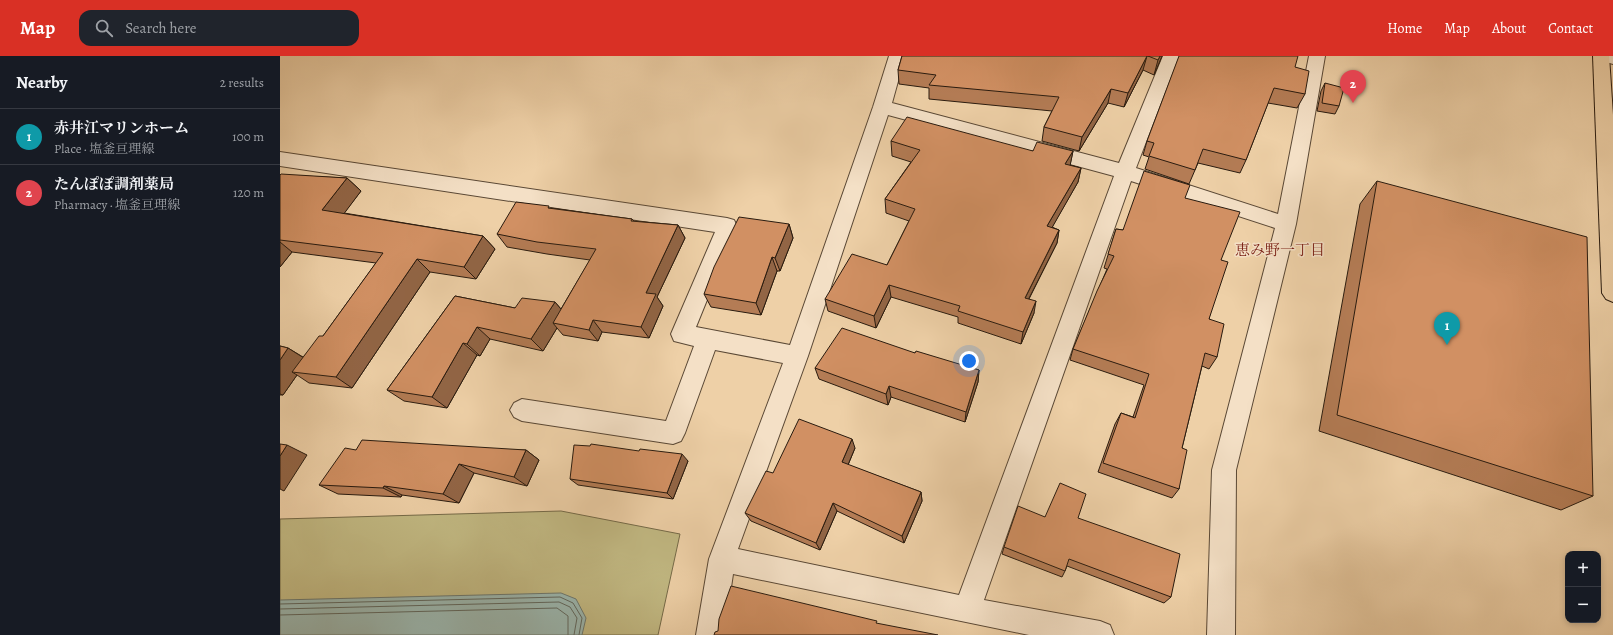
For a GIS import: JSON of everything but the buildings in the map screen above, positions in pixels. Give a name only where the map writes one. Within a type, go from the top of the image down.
[{"type":"main road","points":[[1601,56],[1613,294]]},
{"type":"street","points":[[710,635],[722,559],[797,356],[882,107],[897,56]]},
{"type":"street","points":[[967,610],[1125,172],[1171,56]]},
{"type":"street","points":[[1221,635],[1224,470],[1286,224],[1317,56]]},
{"type":"street","points":[[1605,56],[1613,58]]},
{"type":"street","points":[[882,107],[1125,172],[1286,224]]},
{"type":"street","points":[[280,159],[727,226],[682,334],[797,356]]},
{"type":"street","points":[[290,180],[304,163]]},
{"type":"street","points":[[522,410],[673,433],[708,338]]},
{"type":"street","points":[[722,559],[967,610],[1100,635]]},
{"type":"shaded area","points":[[561,511],[680,534],[658,635],[280,635],[280,519]]},
{"type":"water","points":[[561,593],[576,599],[586,618],[582,635],[280,635],[280,600]]},
{"type":"place","name":"たんぽぽ調剤薬局","points":[[1353,103]]},
{"type":"place","name":"赤井江マリンホーム","points":[[1447,345]]},
{"type":"district","name":"恵み野一丁目","points":[[1280,250]]}]
